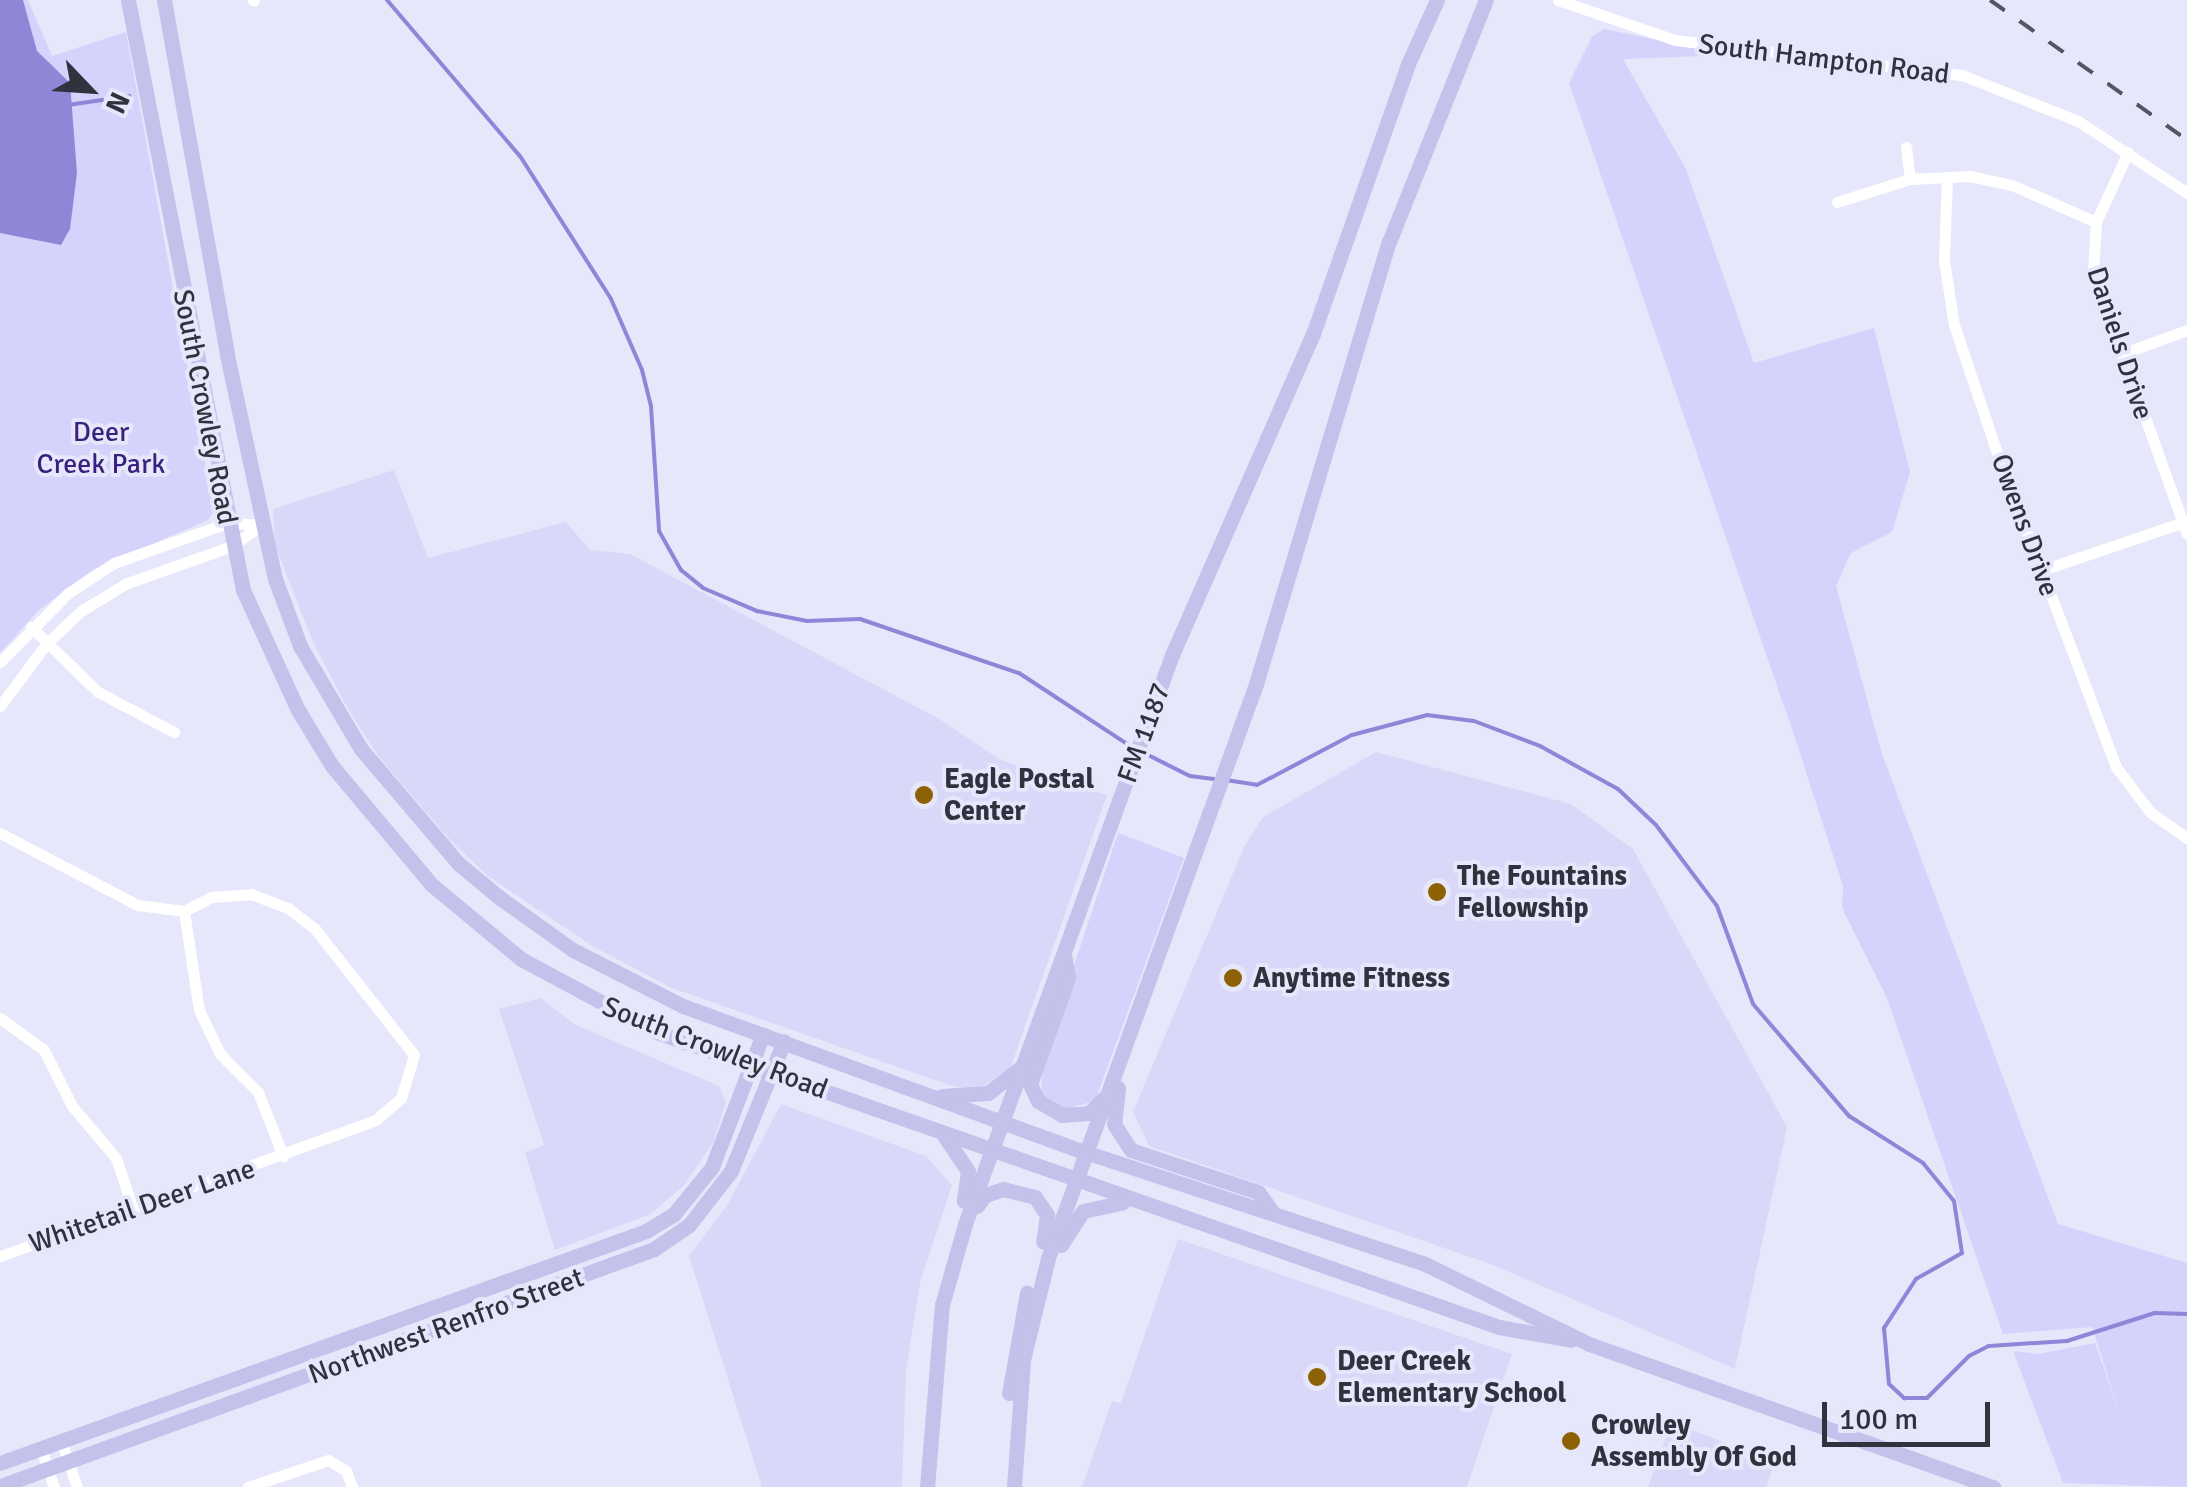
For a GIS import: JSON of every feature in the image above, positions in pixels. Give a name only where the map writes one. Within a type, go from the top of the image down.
[{"type":"main road","name":"South Crowley Road","points":[[128,0],[227,523],[270,654],[332,766],[386,836],[478,926],[593,1001],[751,1067],[1499,1327],[1589,1344]]},
{"type":"main road","name":"South Crowley Road","points":[[164,0],[260,525],[300,646],[328,698],[394,794],[500,898],[573,950],[683,1006],[1085,1152],[1358,1240],[1457,1277],[1589,1344],[1993,1487]]},
{"type":"main road","name":"FM 1187","points":[[927,1487],[942,1305],[991,1151],[1172,656],[1313,334],[1408,64],[1438,0]]},
{"type":"main road","points":[[1014,1487],[1023,1360],[1048,1258],[1256,684],[1389,242],[1486,0]]},
{"type":"main road","points":[[478,926],[500,898]]},
{"type":"main road","points":[[1178,898],[1182,914],[1115,1094],[1114,1124],[1140,1155],[1258,1192],[1272,1211]]},
{"type":"main road","points":[[1064,955],[1068,978],[1032,1072],[1033,1092],[1052,1111],[1080,1116],[1095,1109],[1109,1088]]},
{"type":"main road","name":"Northwest Renfro Street","points":[[0,1464],[594,1252],[674,1214],[712,1168],[763,1034]]},
{"type":"main road","name":"Northwest Renfro Street","points":[[0,1486],[654,1249],[689,1225],[731,1171],[784,1041]]},
{"type":"main road","points":[[935,1098],[988,1094],[1022,1066]]},
{"type":"main road","points":[[938,1132],[955,1147],[969,1184],[939,1291],[942,1305]]},
{"type":"main road","points":[[966,1224],[985,1194],[1003,1189],[1035,1196],[1048,1215],[1011,1371],[1005,1443],[1013,1460]]},
{"type":"main road","points":[[1048,1258],[1084,1210],[1108,1202],[1142,1204]]},
{"type":"main road","points":[[674,1214],[689,1225]]},
{"type":"main road","points":[[1348,1272],[1358,1240]]},
{"type":"street","name":"South Hampton Road","points":[[1558,0],[1676,40],[1962,75],[2078,121],[2187,192]]},
{"type":"street","points":[[1906,147],[1910,179]]},
{"type":"street","name":"Daniels Drive","points":[[2128,152],[2096,222],[2093,272],[2186,526]]},
{"type":"street","points":[[1837,202],[1910,179],[1947,177],[2012,185],[2096,222]]},
{"type":"street","name":"Owens Drive","points":[[1947,177],[1944,260],[1954,324],[2042,570],[2116,768],[2150,812],[2187,838]]},
{"type":"street","points":[[2121,354],[2187,330]]},
{"type":"street","points":[[0,662],[31,627],[114,564],[227,523],[260,525]]},
{"type":"street","points":[[0,706],[47,642],[125,584],[232,546],[260,525]]},
{"type":"street","points":[[2042,570],[2186,526]]},
{"type":"street","points":[[31,627],[98,692],[174,732]]},
{"type":"street","points":[[0,833],[115,898],[184,910],[185,947],[206,1026],[220,1054],[258,1092],[283,1156]]},
{"type":"street","name":"Whitetail Deer Lane","points":[[0,1256],[283,1156],[391,1110],[410,1080],[414,1054],[315,929],[288,908],[251,894],[212,897],[184,910]]},
{"type":"street","points":[[0,1018],[44,1050],[72,1106],[116,1158],[133,1209]]},
{"type":"street","points":[[61,1441],[78,1487]]},
{"type":"street","points":[[40,1449],[54,1487]]},
{"type":"street","points":[[248,1487],[318,1462],[337,1462],[352,1487]]},
{"type":"shaded area","points":[[0,0],[23,0],[37,51],[70,83],[77,173],[70,229],[61,245],[0,233]]},
{"type":"shaded area","points":[[394,470],[428,558],[566,522],[590,550],[630,554],[941,720],[1001,760],[1107,795],[1010,1069],[976,1090],[952,1086],[672,988],[594,947],[488,876],[450,840],[379,757],[347,707],[312,640],[275,545],[273,509]]},
{"type":"shaded area","points":[[1376,752],[1571,804],[1633,849],[1787,1127],[1735,1369],[1493,1265],[1149,1146],[1133,1112],[1244,847],[1263,817]]},
{"type":"shaded area","points":[[541,998],[574,1024],[719,1086],[726,1102],[713,1143],[684,1185],[651,1214],[555,1250],[525,1153],[544,1145],[499,1009]]},
{"type":"shaded area","points":[[781,1104],[926,1156],[952,1185],[920,1283],[906,1371],[902,1487],[762,1487],[689,1256],[728,1204]]},
{"type":"shaded area","name":"Deer Creek Elementary School","points":[[1178,1239],[1512,1354],[1467,1487],[1082,1487],[1112,1401],[1121,1403]]},
{"type":"shaded area","points":[[1671,1422],[1775,1462],[1766,1487],[1648,1487]]},
{"type":"green space","name":"Deer Creek Park","points":[[0,0],[28,0],[52,56],[126,32],[214,511],[208,520],[92,570],[38,611],[0,653]]},
{"type":"green space","points":[[1604,29],[1730,55],[1623,59],[1686,169],[1754,363],[1874,328],[1910,472],[1892,532],[1851,553],[1836,586],[1882,754],[2058,1224],[2187,1263],[2187,1487],[2063,1483],[2013,1351],[2038,1354],[2095,1343],[2120,1414],[2092,1327],[2003,1334],[1887,998],[1842,908],[1843,886],[1794,735],[1569,83],[1592,37]]},
{"type":"green space","points":[[1118,833],[1184,858],[1095,1101],[1065,1109],[1042,1096],[1041,1065]]},
{"type":"waterway","points":[[387,0],[520,156],[611,299],[642,370],[651,406],[659,531],[681,570],[703,588],[757,611],[807,621],[860,619],[1019,673],[1133,748]]},
{"type":"waterway","points":[[68,105],[129,96]]},
{"type":"waterway","points":[[1226,780],[1257,785],[1352,735],[1427,715],[1474,721],[1540,746],[1618,789],[1656,825],[1717,906],[1753,1004],[1849,1116],[1923,1163],[1954,1201],[1962,1253],[1916,1279],[1884,1328],[1889,1384],[1904,1398],[1927,1398],[1969,1356],[1989,1346],[2067,1341],[2155,1313],[2187,1314]]},
{"type":"waterway","points":[[1142,752],[1190,776],[1216,779]]},
{"type":"railway","points":[[1990,0],[2187,140]]},
{"type":"place","name":"Eagle Postal Center","points":[[924,795]]},
{"type":"place","name":"The Fountains Fellowship","points":[[1437,892]]},
{"type":"place","name":"Anytime Fitness","points":[[1233,978]]},
{"type":"place","name":"Deer Creek Elementary School","points":[[1317,1377]]},
{"type":"place","name":"Crowley Assembly Of God","points":[[1571,1441]]}]
